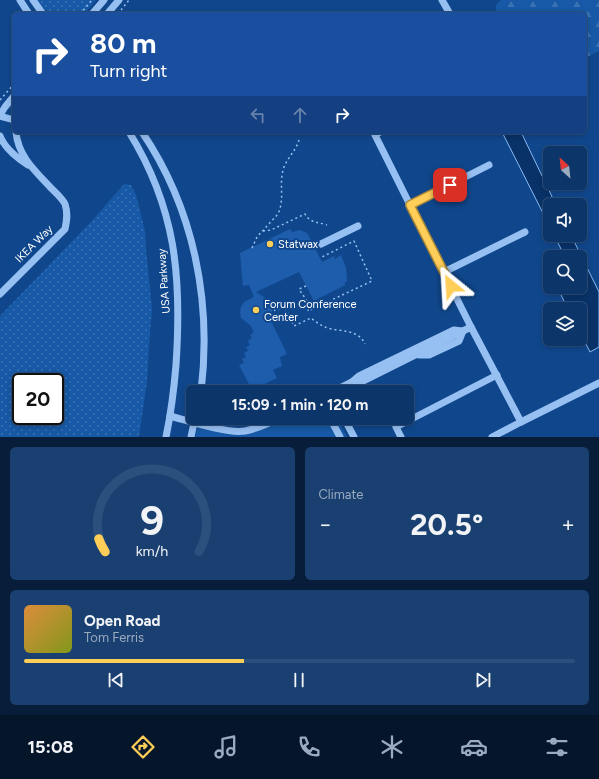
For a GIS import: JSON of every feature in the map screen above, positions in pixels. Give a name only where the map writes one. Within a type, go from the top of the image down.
[{"type":"street","points":[[20,0],[28,12]]},
{"type":"street","points":[[33,0],[42,12]]},
{"type":"street","points":[[94,12],[104,0]]},
{"type":"street","points":[[109,12],[119,0]]},
{"type":"street","points":[[442,0],[449,12]]},
{"type":"street","points":[[12,98],[4,107],[0,116],[12,119]]},
{"type":"street","name":"IKEA Way","points":[[0,294],[65,229],[67,212],[62,199],[32,168],[20,150],[16,134]]},
{"type":"street","name":"USA Parkway","points":[[130,134],[150,171],[159,193],[169,226],[176,259],[178,288],[177,346],[174,386],[166,437]]},
{"type":"street","points":[[143,134],[172,185],[187,224],[194,250],[200,280],[204,314],[204,357],[202,385]]},
{"type":"street","points":[[377,134],[375,135],[471,327],[522,422]]},
{"type":"street","name":"IKEA Way","points":[[0,136],[6,148],[32,168]]},
{"type":"street","points":[[410,205],[489,165]]},
{"type":"street","points":[[321,244],[358,226]]},
{"type":"street","points":[[444,272],[525,232]]},
{"type":"street","points":[[346,385],[359,376],[471,327]]},
{"type":"street","points":[[416,355],[429,355],[459,341],[463,331]]},
{"type":"street","points":[[352,382],[363,381],[416,355],[424,347]]},
{"type":"street","points":[[401,437],[396,427],[497,375]]},
{"type":"street","points":[[492,437],[599,383]]},
{"type":"street","points":[[170,416],[186,419]]},
{"type":"street","points":[[191,437],[194,425]]},
{"type":"street","points":[[212,425],[233,431],[245,431],[265,425]]},
{"type":"street","points":[[334,425],[340,437]]},
{"type":"street","points":[[348,425],[354,437]]},
{"type":"path","points":[[82,12],[92,0]]},
{"type":"path","points":[[120,12],[129,0]]},
{"type":"path","points":[[252,248],[257,237],[280,210],[283,197],[283,170],[288,158],[299,140]]},
{"type":"path","points":[[263,231],[271,230],[305,214],[312,222],[327,225]]},
{"type":"path","points":[[306,286],[299,290],[308,300],[308,311],[372,281],[354,242],[320,258]]},
{"type":"path","points":[[270,301],[275,310],[284,306],[294,326],[311,318],[320,325],[328,328],[349,331],[362,338],[365,344]]},
{"type":"green space","points":[[37,0],[96,0],[86,12],[47,12]]},
{"type":"green space","points":[[501,0],[599,0],[599,51],[587,57],[587,12],[496,12],[496,5]]},
{"type":"green space","points":[[124,184],[131,185],[136,195],[145,231],[152,309],[147,381],[139,437],[0,437],[0,316],[90,223]]},
{"type":"green space","points":[[198,425],[216,425],[238,429],[258,426],[341,425],[347,437],[195,437]]},
{"type":"shaded area","points":[[503,134],[522,134],[543,178],[543,190],[549,190],[553,198],[543,198],[543,213]]},
{"type":"shaded area","points":[[558,242],[574,242],[578,250],[562,250]]},
{"type":"shaded area","points":[[587,268],[599,292],[599,347],[590,352],[587,346],[587,302],[564,302],[560,294],[587,294]]},
{"type":"building","name":"Forum Conference Center","points":[[290,229],[292,232],[300,230],[307,233],[322,262],[334,256],[335,259],[341,255],[346,268],[347,281],[345,282],[345,285],[314,301],[299,272],[256,292],[267,299],[272,305],[270,319],[287,354],[280,357],[282,366],[273,370],[277,378],[262,385],[249,385],[239,365],[244,363],[242,359],[246,357],[244,353],[248,351],[246,347],[250,345],[248,341],[252,338],[250,335],[254,332],[250,325],[241,318],[240,312],[244,302],[254,297],[249,285],[243,286],[240,253]]},
{"type":"place","name":"Statwax","points":[[270,244]]},
{"type":"place","name":"Forum Conference Center","points":[[256,310]]},
{"type":"route","points":[[450,185],[410,205],[451,286]]}]
